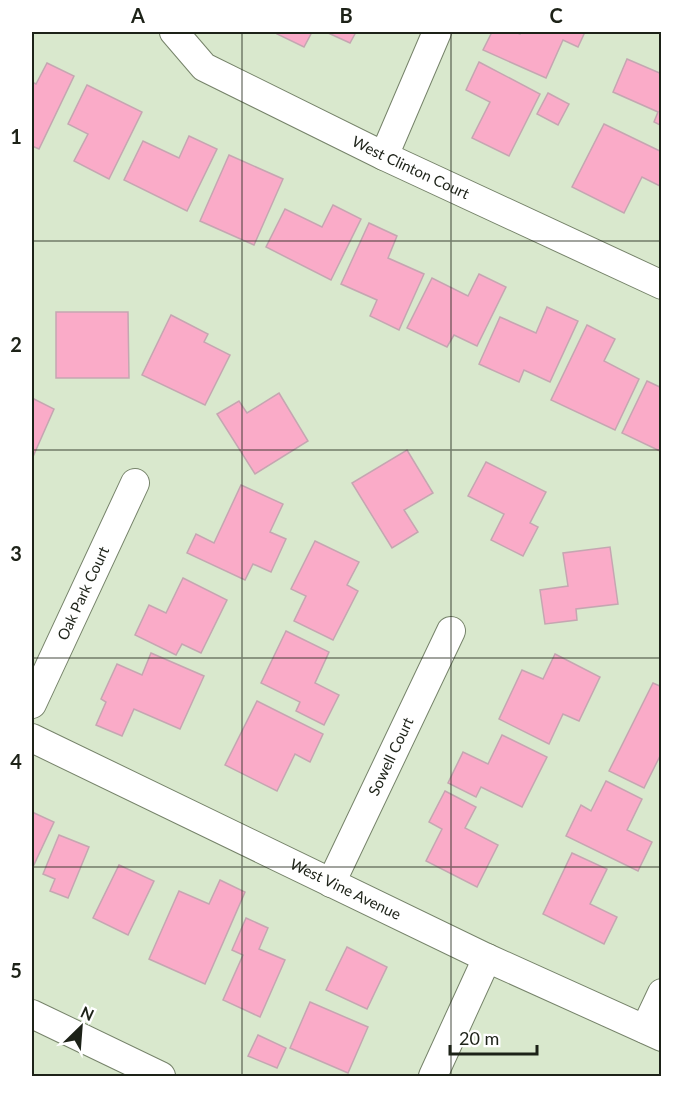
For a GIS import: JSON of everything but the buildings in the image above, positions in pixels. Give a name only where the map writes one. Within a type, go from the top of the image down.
[{"type":"street","name":"West Clinton Court","points":[[174,32],[204,68],[384,156],[662,285]]},
{"type":"street","points":[[384,156],[437,32]]},
{"type":"street","name":"Oak Park Court","points":[[32,704],[135,483]]},
{"type":"street","name":"Sowell Court","points":[[331,882],[451,631]]},
{"type":"street","name":"West Vine Avenue","points":[[32,738],[487,958],[653,1033]]},
{"type":"street","points":[[433,1077],[487,958]]},
{"type":"street","points":[[653,1033],[662,993]]},
{"type":"street","points":[[32,1014],[161,1077]]}]
